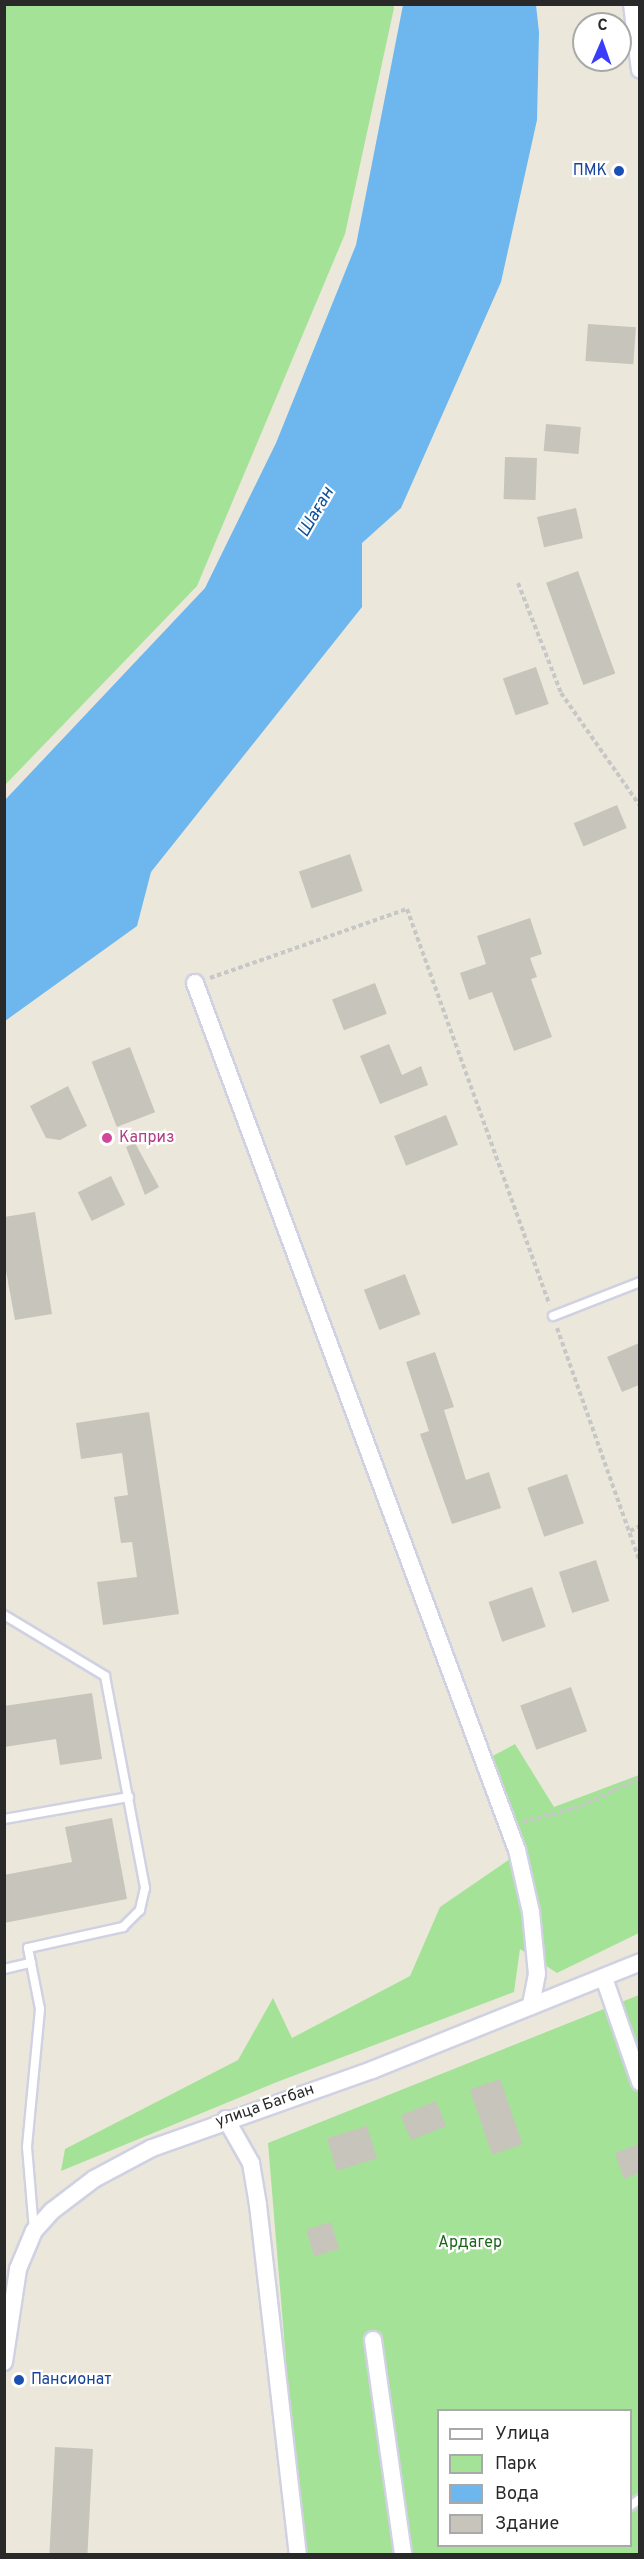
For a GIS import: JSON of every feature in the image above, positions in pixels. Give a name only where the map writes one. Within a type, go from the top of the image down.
[{"type":"street","points":[[632,4],[639,70]]},
{"type":"street","points":[[195,983],[508,1826],[531,1912],[537,1974],[531,2007]]},
{"type":"street","name":"улица Багбан","points":[[4,2362],[18,2269],[34,2231],[59,2204],[94,2179],[152,2148],[226,2119],[372,2070],[639,1962]]},
{"type":"street","points":[[604,1978],[639,2082]]},
{"type":"street","points":[[226,2119],[251,2163],[298,2554]]},
{"type":"street","points":[[373,2340],[403,2554]]},
{"type":"lane","points":[[553,1316],[639,1282]]},
{"type":"lane","points":[[4,1615],[105,1676],[145,1888],[140,1910],[123,1927],[28,1948],[40,2010],[27,2147],[34,2231]]},
{"type":"lane","points":[[4,1819],[129,1797]]},
{"type":"lane","points":[[4,1969],[31,1963]]},
{"type":"path","points":[[518,583],[561,693],[639,806]]},
{"type":"path","points":[[195,983],[407,909],[630,1531],[639,1562]]},
{"type":"path","points":[[630,1531],[639,1526]]},
{"type":"path","points":[[508,1826],[581,1806],[639,1778]]},
{"type":"green space","points":[[5,4],[393,4],[394,8],[345,234],[197,586],[5,785]]},
{"type":"green space","points":[[515,1744],[554,1807],[639,1775],[639,1933],[557,1973],[520,1949],[514,1992],[277,2082],[61,2171],[65,2149],[238,2060],[273,1998],[292,2038],[410,1976],[440,1907],[526,1848],[489,1758]]},
{"type":"green space","name":"Ардагер","points":[[639,1995],[639,2554],[302,2554],[268,2143]]},
{"type":"water","name":"Шаған","points":[[403,5],[536,5],[539,32],[537,120],[501,282],[401,508],[362,543],[362,607],[151,872],[137,926],[5,1021],[5,800],[205,588],[276,443],[356,245]]},
{"type":"building","points":[[588,324],[636,327],[633,364],[585,361]]},
{"type":"building","points":[[546,424],[581,427],[579,454],[544,451]]},
{"type":"building","points":[[505,457],[537,458],[536,500],[504,499]]},
{"type":"building","points":[[576,508],[583,538],[544,547],[537,517]]},
{"type":"building","points":[[578,571],[615,673],[583,685],[546,583]]},
{"type":"building","points":[[536,667],[549,704],[516,715],[503,678]]},
{"type":"building","points":[[617,805],[627,828],[584,846],[574,823]]},
{"type":"building","points":[[350,854],[363,891],[312,908],[299,872]]},
{"type":"building","points":[[530,918],[542,954],[530,958],[537,977],[531,979],[552,1037],[514,1051],[492,992],[469,1000],[460,973],[486,964],[477,936]]},
{"type":"building","points":[[375,983],[387,1014],[344,1030],[332,999]]},
{"type":"building","points":[[389,1044],[402,1075],[421,1066],[428,1085],[380,1104],[360,1056]]},
{"type":"building","points":[[130,1047],[155,1112],[117,1127],[92,1062]]},
{"type":"building","points":[[68,1086],[87,1126],[60,1140],[46,1138],[30,1106]]},
{"type":"building","points":[[446,1115],[458,1145],[406,1166],[394,1136]]},
{"type":"building","points":[[135,1143],[159,1187],[145,1195],[126,1147]]},
{"type":"building","points":[[111,1176],[125,1205],[92,1221],[78,1192]]},
{"type":"building","points":[[35,1212],[52,1314],[15,1320],[4,1260],[4,1217]]},
{"type":"building","points":[[405,1274],[420,1314],[379,1330],[364,1290]]},
{"type":"building","points":[[639,1343],[639,1385],[622,1392],[607,1357]]},
{"type":"building","points":[[435,1352],[454,1407],[444,1410],[466,1480],[489,1472],[501,1508],[452,1524],[420,1434],[429,1431],[406,1362]]},
{"type":"building","points":[[149,1412],[179,1614],[103,1625],[97,1582],[137,1577],[132,1542],[121,1543],[114,1497],[128,1495],[122,1453],[81,1459],[76,1423]]},
{"type":"building","points":[[567,1474],[584,1523],[544,1537],[527,1488]]},
{"type":"building","points":[[596,1560],[609,1601],[572,1613],[559,1572]]},
{"type":"building","points":[[532,1587],[546,1627],[502,1642],[489,1602]]},
{"type":"building","points":[[571,1687],[587,1731],[536,1750],[520,1705]]},
{"type":"building","points":[[92,1693],[102,1759],[60,1765],[56,1739],[4,1747],[4,1706]]},
{"type":"building","points":[[112,1818],[127,1899],[4,1923],[4,1875],[72,1862],[65,1827]]},
{"type":"building","points":[[500,2079],[522,2144],[492,2155],[470,2089]]},
{"type":"building","points":[[436,2101],[446,2126],[411,2140],[401,2115]]},
{"type":"building","points":[[367,2126],[377,2159],[337,2171],[327,2138]]},
{"type":"building","points":[[639,2144],[639,2173],[624,2179],[615,2153]]},
{"type":"building","points":[[331,2222],[339,2249],[314,2256],[306,2230]]},
{"type":"building","points":[[55,2447],[93,2449],[87,2554],[49,2554]]},
{"type":"place","name":"ПМК","points":[[619,171]]},
{"type":"place","name":"Каприз","points":[[107,1138]]},
{"type":"place","name":"Пансионат","points":[[19,2380]]}]
